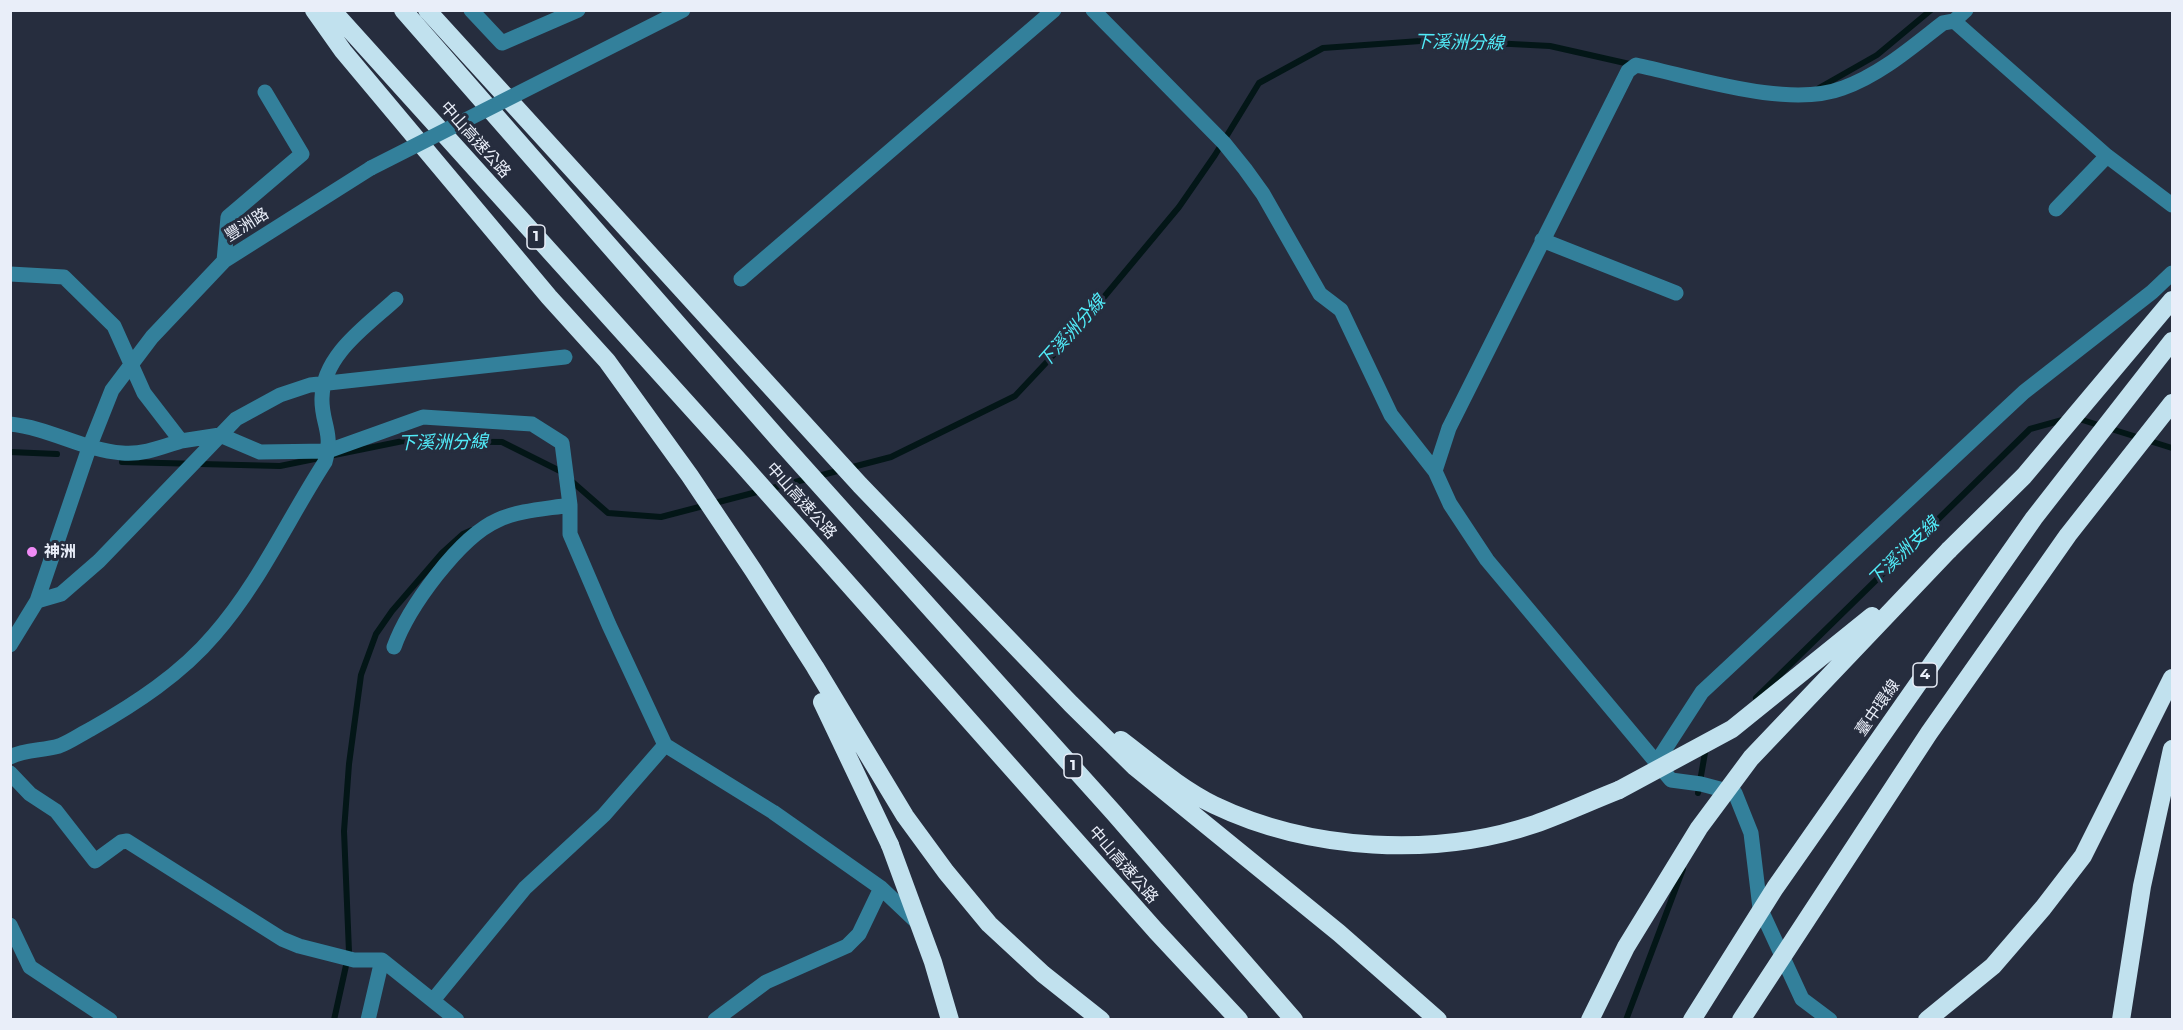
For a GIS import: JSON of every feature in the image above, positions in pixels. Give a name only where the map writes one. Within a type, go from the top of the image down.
[{"type":"highway","points":[[314,10],[389,105],[549,297],[607,362],[690,476],[753,570],[905,816],[989,924],[1043,974],[1101,1020]]},
{"type":"highway","name":"中山高速公路","points":[[332,10],[826,557],[1156,931],[1239,1020]]},
{"type":"highway","name":"中山高速公路","points":[[403,10],[781,442],[849,514],[1294,1020]]},
{"type":"highway","points":[[427,10],[860,485],[1071,704],[1135,767],[1339,933],[1438,1020]]},
{"type":"highway","points":[[1590,1020],[1626,947],[1699,828],[1750,758],[1949,550],[2024,477],[2172,300]]},
{"type":"highway","name":"臺中環線","points":[[1692,1020],[1775,888],[2034,518],[2172,341]]},
{"type":"highway","name":"4","points":[[1741,1020],[1936,723],[2068,535],[2172,403]]},
{"type":"highway","points":[[1071,704],[1214,805],[1269,825],[1333,842],[1442,845],[1534,824],[1619,790],[1732,729],[1827,654],[1949,550]]},
{"type":"highway","points":[[753,570],[843,741],[890,845],[952,1020]]},
{"type":"highway","points":[[1927,1020],[1993,966],[2043,908],[2083,856],[2172,678]]},
{"type":"highway","points":[[2121,1020],[2142,886],[2172,749]]},
{"type":"street","points":[[471,10],[502,43],[578,10]]},
{"type":"street","name":"豐洲路","points":[[10,645],[37,602],[89,448],[112,390],[152,336],[224,261],[371,168],[683,10]]},
{"type":"street","points":[[741,279],[1054,10]]},
{"type":"street","points":[[1093,10],[1224,143],[1263,194],[1320,294],[1341,310],[1391,415],[1435,471],[1450,504],[1487,560],[1671,780],[1701,784],[1735,793],[1750,833],[1760,908],[1802,999],[1830,1020]]},
{"type":"street","points":[[1435,471],[1449,428],[1628,71],[1636,65],[1782,96],[1833,91],[1889,64],[1943,23],[1954,21],[1966,10]]},
{"type":"street","points":[[1954,21],[2108,156],[2172,205]]},
{"type":"street","points":[[224,261],[228,217],[302,154],[265,92]]},
{"type":"street","points":[[2056,209],[2108,156]]},
{"type":"street","points":[[1542,240],[1676,293]]},
{"type":"street","points":[[1656,763],[1702,692],[2024,392],[2152,292],[2172,273]]},
{"type":"street","points":[[10,274],[64,277],[114,326],[144,393],[181,441]]},
{"type":"street","points":[[10,758],[23,751],[59,746],[91,729],[148,692],[190,660],[215,634],[238,604],[325,462],[329,431],[322,398],[325,383],[342,349],[396,298]]},
{"type":"street","points":[[37,602],[61,594],[99,561],[236,419],[280,395],[310,385],[325,383],[565,357]]},
{"type":"street","points":[[10,424],[46,430],[89,448],[124,454],[149,452],[181,441],[220,435],[260,452],[328,451],[423,417],[532,424],[562,443],[567,467],[570,534],[665,745],[773,812],[881,888],[922,926],[952,1020]]},
{"type":"street","points":[[394,647],[413,607],[450,561],[479,532],[497,520],[522,512],[570,505]]},
{"type":"street","points":[[434,999],[525,888],[604,815],[665,745]]},
{"type":"street","points":[[10,773],[30,795],[56,811],[94,861],[121,842],[127,842],[282,939],[299,946],[354,960],[377,960],[434,999],[457,1020]]},
{"type":"street","points":[[715,1020],[766,982],[847,946],[859,934],[881,888]]},
{"type":"street","points":[[10,925],[30,967],[110,1020]]},
{"type":"street","points":[[368,1020],[377,960]]},
{"type":"waterway","name":"下溪洲分線","points":[[1819,88],[1877,55],[1931,10]]},
{"type":"waterway","name":"下溪洲分線","points":[[122,462],[280,466],[403,441],[502,442],[560,471],[608,513],[661,517],[891,457],[1015,396],[1074,333],[1179,207],[1215,155],[1259,83],[1323,48],[1434,40],[1550,46],[1634,65]]},
{"type":"waterway","name":"下溪洲支線","points":[[2076,418],[2172,448]]},
{"type":"waterway","name":"下溪洲支線","points":[[1756,698],[2030,429],[2066,419]]},
{"type":"waterway","name":"下溪洲分線","points":[[10,452],[57,454]]},
{"type":"waterway","points":[[334,1020],[349,952],[344,831],[349,764],[361,675],[376,634],[392,611],[442,553],[463,534],[472,530]]},
{"type":"waterway","name":"下溪洲支線","points":[[1698,793],[1706,747]]},
{"type":"waterway","name":"下溪洲支線","points":[[1626,1020],[1683,869]]},
{"type":"place","name":"神洲","points":[[32,552]]}]
